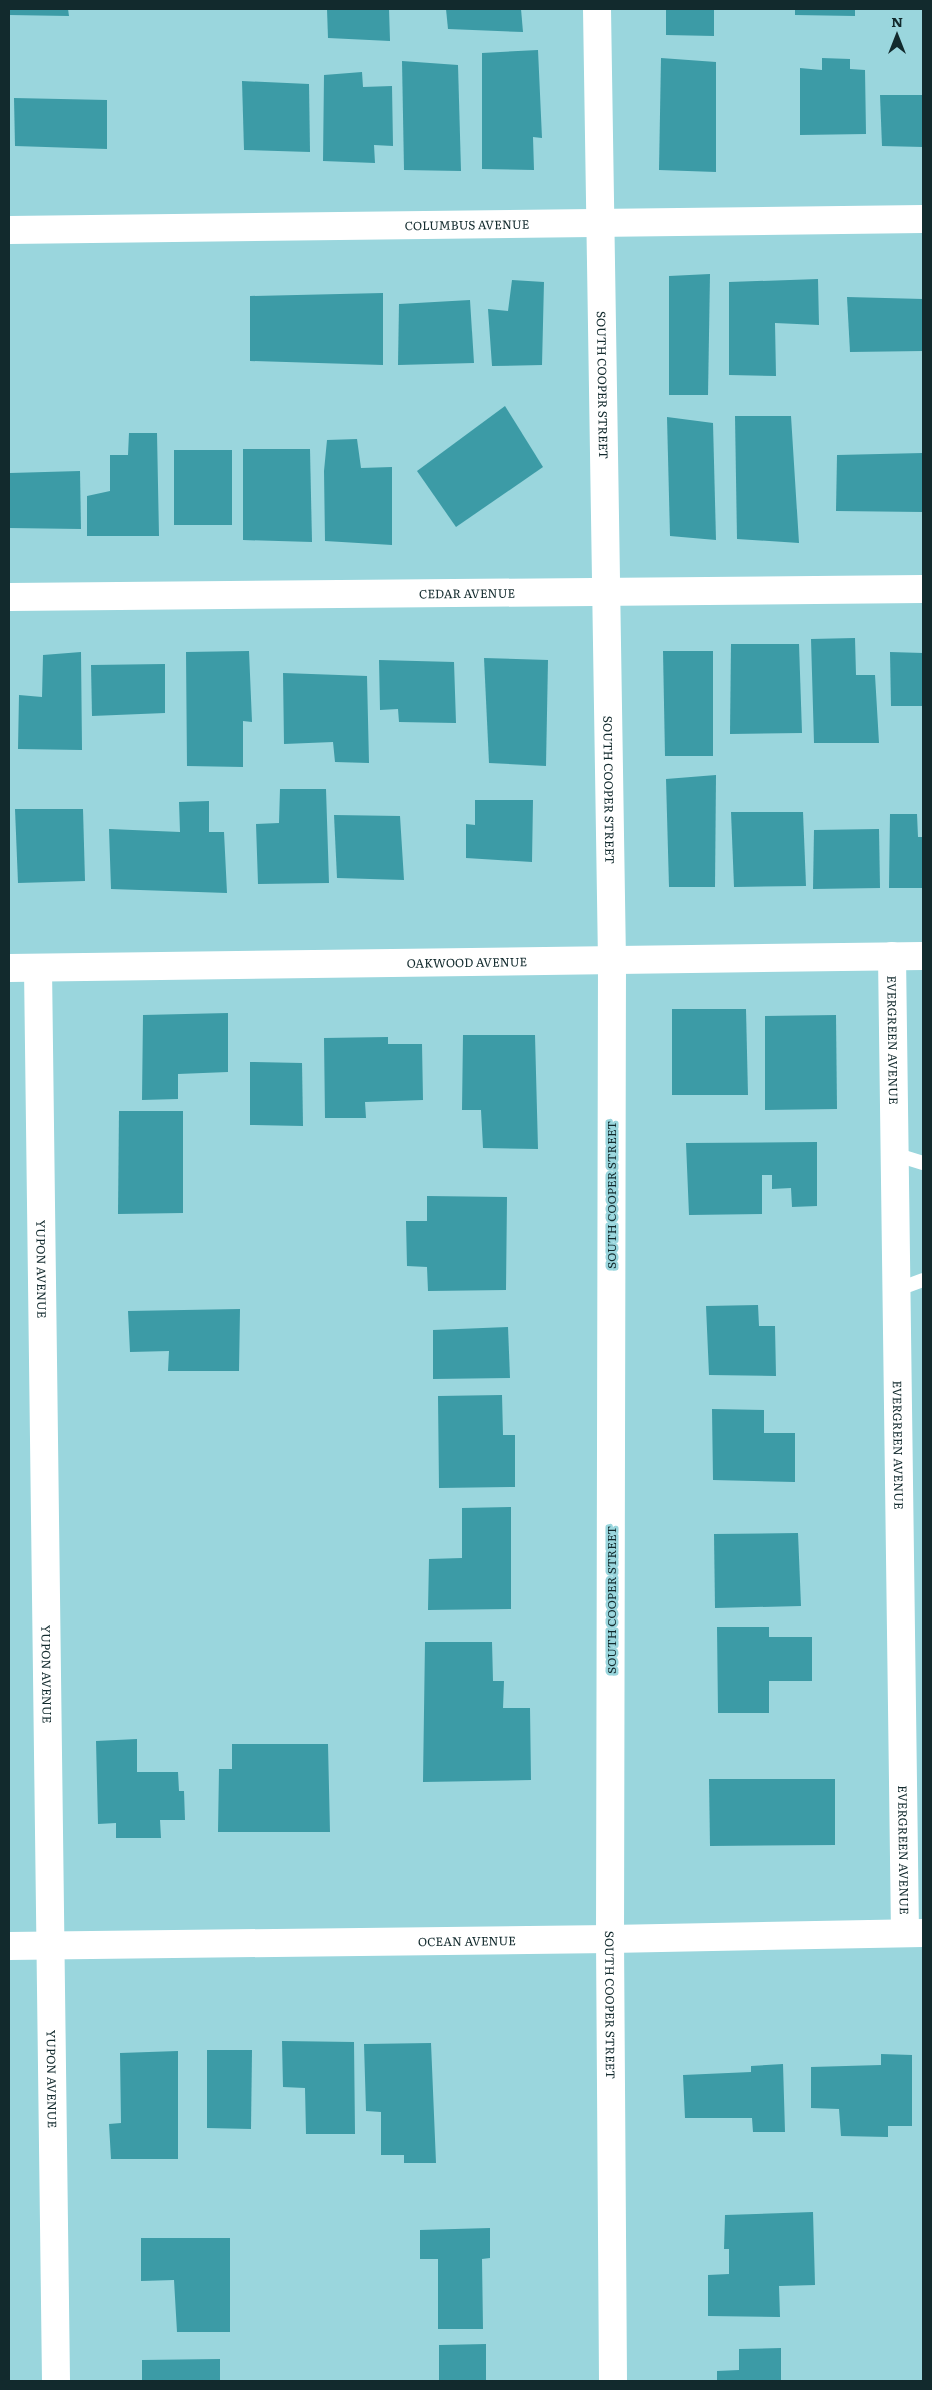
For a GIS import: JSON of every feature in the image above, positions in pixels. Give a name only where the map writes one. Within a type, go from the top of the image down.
[{"type":"street","name":"SOUTH COOPER STREET","points":[[597,9],[602,222],[612,960],[610,1940],[613,2381]]},
{"type":"street","name":"COLUMBUS AVENUE","points":[[9,230],[923,219]]},
{"type":"street","name":"CEDAR AVENUE","points":[[9,597],[923,589]]},
{"type":"street","name":"EVERGREEN AVENUE","points":[[892,956],[896,1290],[914,1933]]},
{"type":"street","name":"OAKWOOD AVENUE","points":[[9,968],[923,956]]},
{"type":"street","name":"YUPON AVENUE","points":[[38,968],[52,1945],[56,2381]]},
{"type":"street","name":"OCEAN AVENUE","points":[[9,1946],[610,1940],[914,1933]]},
{"type":"lane","points":[[894,1154],[923,1163]]},
{"type":"lane","points":[[896,1290],[923,1280]]},
{"type":"building","points":[[9,9],[68,9],[69,16],[9,15]]},
{"type":"building","points":[[327,9],[389,9],[390,41],[328,38]]},
{"type":"building","points":[[446,9],[521,9],[523,32],[448,29]]},
{"type":"building","points":[[666,9],[714,9],[714,36],[666,35]]},
{"type":"building","points":[[795,9],[855,9],[855,16],[795,15]]},
{"type":"building","points":[[538,50],[542,138],[533,137],[534,170],[482,169],[482,53]]},
{"type":"building","points":[[661,58],[716,62],[716,172],[659,170]]},
{"type":"building","points":[[822,58],[850,59],[850,69],[865,70],[866,134],[800,135],[800,68],[822,70]]},
{"type":"building","points":[[402,61],[458,65],[461,171],[404,170]]},
{"type":"building","points":[[362,72],[363,87],[392,86],[393,146],[374,145],[375,163],[323,161],[324,75]]},
{"type":"building","points":[[242,81],[309,84],[310,152],[244,150]]},
{"type":"building","points":[[880,95],[923,95],[923,147],[882,146]]},
{"type":"building","points":[[14,98],[107,100],[107,149],[15,146]]},
{"type":"building","points":[[710,274],[708,395],[669,395],[669,276]]},
{"type":"building","points":[[818,279],[819,325],[775,323],[776,376],[729,375],[729,282]]},
{"type":"building","points":[[512,280],[544,282],[542,365],[492,366],[488,309],[508,311]]},
{"type":"building","points":[[383,293],[383,365],[250,361],[250,296]]},
{"type":"building","points":[[847,297],[923,299],[923,351],[850,352]]},
{"type":"building","points":[[470,300],[474,363],[398,365],[399,304]]},
{"type":"building","points":[[505,406],[543,467],[456,527],[417,471]]},
{"type":"building","points":[[735,416],[791,416],[799,543],[737,539]]},
{"type":"building","points":[[667,417],[713,423],[716,540],[670,536]]},
{"type":"building","points":[[129,433],[157,433],[159,536],[87,536],[87,496],[110,491],[110,455],[128,455]]},
{"type":"building","points":[[357,439],[361,468],[392,467],[392,545],[325,541],[324,471],[327,440]]},
{"type":"building","points":[[243,449],[310,449],[312,542],[243,540]]},
{"type":"building","points":[[174,450],[232,450],[232,525],[174,525]]},
{"type":"building","points":[[923,453],[923,512],[836,511],[837,455]]},
{"type":"building","points":[[80,471],[81,529],[9,528],[10,473]]},
{"type":"building","points":[[855,638],[856,675],[875,675],[879,743],[814,743],[811,639]]},
{"type":"building","points":[[731,644],[799,644],[802,733],[730,734]]},
{"type":"building","points":[[249,651],[252,722],[243,721],[243,767],[187,766],[186,652]]},
{"type":"building","points":[[663,651],[713,651],[713,756],[665,756]]},
{"type":"building","points":[[81,652],[82,750],[18,749],[19,695],[42,697],[43,655]]},
{"type":"building","points":[[890,652],[923,653],[923,706],[891,706]]},
{"type":"building","points":[[484,658],[548,660],[546,766],[489,763]]},
{"type":"building","points":[[379,660],[454,662],[456,723],[399,722],[398,709],[380,710]]},
{"type":"building","points":[[165,664],[165,713],[92,716],[91,665]]},
{"type":"building","points":[[283,673],[367,676],[369,763],[335,762],[333,742],[284,744]]},
{"type":"building","points":[[716,775],[715,887],[669,887],[666,779]]},
{"type":"building","points":[[280,789],[326,789],[329,883],[258,884],[256,824],[279,823]]},
{"type":"building","points":[[475,800],[533,800],[532,862],[466,858],[466,824],[475,825]]},
{"type":"building","points":[[209,801],[209,832],[224,832],[227,893],[111,889],[109,829],[180,832],[179,802]]},
{"type":"building","points":[[15,809],[83,809],[85,881],[18,883]]},
{"type":"building","points":[[731,812],[803,812],[806,886],[734,887]]},
{"type":"building","points":[[890,814],[917,814],[918,837],[923,837],[923,888],[889,888]]},
{"type":"building","points":[[334,815],[400,816],[404,880],[337,878]]},
{"type":"building","points":[[879,829],[880,888],[813,889],[814,830]]},
{"type":"building","points":[[672,1009],[746,1009],[748,1095],[672,1095]]},
{"type":"building","points":[[228,1013],[228,1072],[178,1074],[178,1099],[142,1100],[143,1015]]},
{"type":"building","points":[[836,1015],[837,1109],[765,1110],[765,1016]]},
{"type":"building","points":[[463,1035],[535,1035],[538,1149],[483,1148],[481,1110],[462,1110]]},
{"type":"building","points":[[388,1037],[388,1044],[422,1044],[423,1100],[365,1102],[366,1118],[325,1118],[324,1038]]},
{"type":"building","points":[[250,1062],[302,1063],[303,1126],[250,1125]]},
{"type":"building","points":[[119,1111],[183,1111],[183,1213],[118,1214]]},
{"type":"building","points":[[817,1142],[817,1206],[792,1207],[791,1188],[772,1189],[772,1175],[762,1175],[762,1214],[689,1215],[686,1143]]},
{"type":"building","points":[[427,1196],[507,1197],[506,1290],[428,1291],[427,1267],[407,1266],[406,1221],[427,1221]]},
{"type":"building","points":[[758,1305],[759,1326],[775,1326],[776,1376],[709,1375],[706,1306]]},
{"type":"building","points":[[240,1309],[239,1371],[168,1371],[169,1351],[130,1352],[128,1311]]},
{"type":"building","points":[[508,1327],[510,1378],[433,1379],[433,1330]]},
{"type":"building","points":[[502,1395],[503,1435],[515,1435],[515,1487],[439,1488],[438,1396]]},
{"type":"building","points":[[712,1409],[764,1410],[764,1433],[795,1433],[795,1482],[713,1480]]},
{"type":"building","points":[[511,1507],[511,1609],[428,1610],[429,1559],[462,1558],[462,1508]]},
{"type":"building","points":[[798,1533],[801,1606],[715,1608],[714,1534]]},
{"type":"building","points":[[717,1627],[769,1627],[769,1637],[812,1637],[812,1681],[769,1681],[769,1713],[718,1713]]},
{"type":"building","points":[[425,1642],[492,1642],[493,1681],[504,1681],[503,1708],[530,1708],[531,1780],[423,1782]]},
{"type":"building","points":[[137,1739],[137,1772],[178,1772],[179,1791],[184,1791],[185,1820],[160,1820],[161,1838],[116,1838],[116,1823],[98,1824],[96,1741]]},
{"type":"building","points":[[232,1744],[328,1744],[330,1832],[218,1832],[219,1769],[232,1769]]},
{"type":"building","points":[[709,1779],[835,1779],[835,1845],[710,1846]]},
{"type":"building","points":[[282,2041],[354,2042],[355,2134],[306,2134],[305,2088],[283,2087]]},
{"type":"building","points":[[431,2043],[436,2163],[404,2163],[404,2155],[381,2155],[381,2112],[366,2111],[364,2044]]},
{"type":"building","points":[[207,2050],[252,2050],[251,2129],[207,2128]]},
{"type":"building","points":[[178,2051],[178,2159],[111,2159],[109,2124],[121,2123],[120,2053]]},
{"type":"building","points":[[881,2054],[912,2055],[912,2126],[888,2126],[888,2137],[841,2136],[839,2109],[811,2108],[811,2067],[881,2065]]},
{"type":"building","points":[[783,2064],[785,2132],[753,2132],[752,2118],[685,2118],[683,2075],[751,2072],[751,2066]]},
{"type":"building","points":[[813,2212],[815,2285],[779,2286],[780,2317],[708,2316],[708,2275],[729,2274],[729,2249],[724,2249],[725,2215]]},
{"type":"building","points":[[490,2228],[490,2258],[482,2259],[483,2329],[438,2329],[438,2259],[420,2259],[420,2230]]},
{"type":"building","points":[[141,2238],[230,2238],[230,2332],[177,2332],[174,2280],[141,2281]]},
{"type":"building","points":[[486,2344],[486,2381],[439,2381],[439,2345]]},
{"type":"building","points":[[781,2348],[781,2381],[717,2381],[717,2371],[739,2370],[739,2349]]},
{"type":"building","points":[[220,2359],[220,2381],[142,2381],[142,2360]]}]
